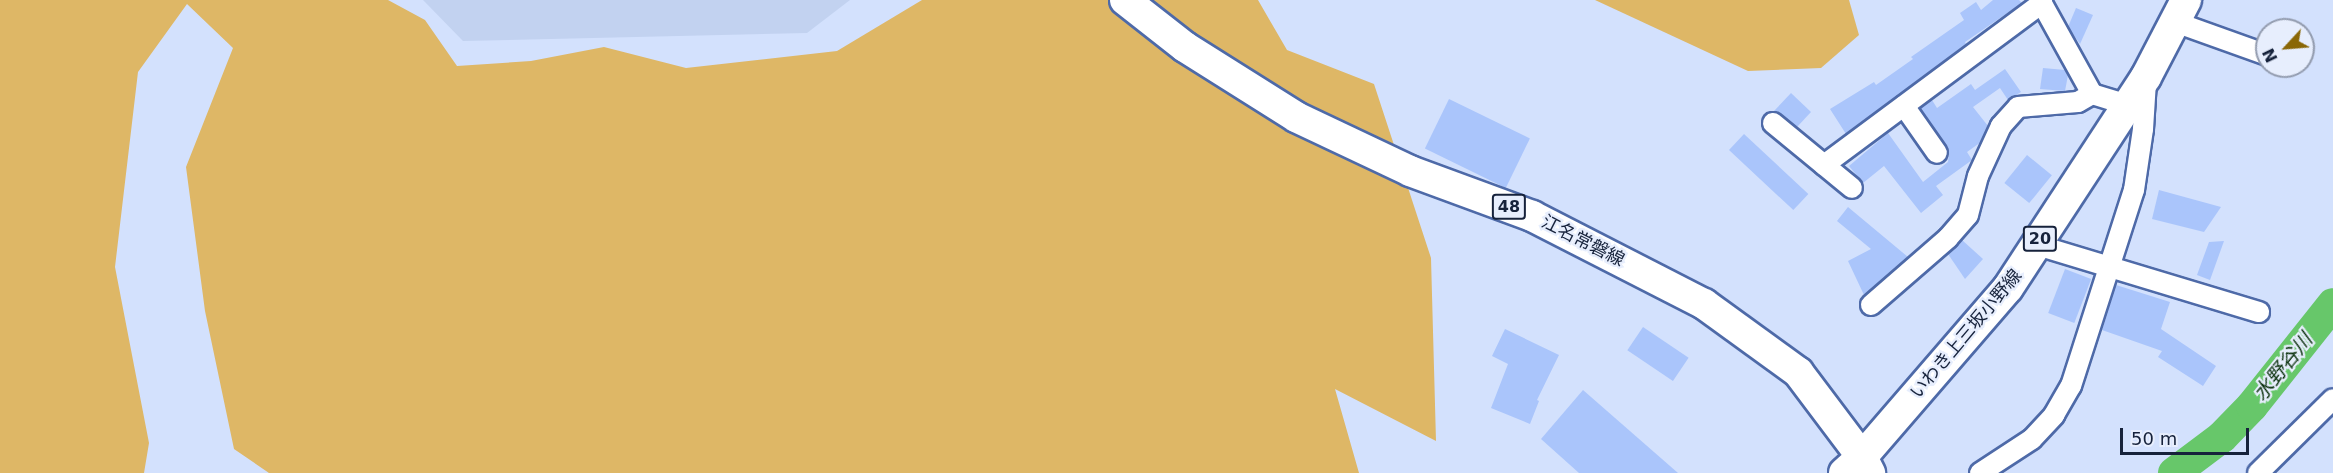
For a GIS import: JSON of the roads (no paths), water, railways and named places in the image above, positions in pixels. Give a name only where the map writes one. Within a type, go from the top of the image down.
[{"type":"main road","name":"江名常磐線","points":[[1125,0],[1185,48],[1296,117],[1410,171],[1532,216],[1704,304],[1798,372],[1858,468]]},
{"type":"main road","name":"いわき上三坂小野線","points":[[1858,468],[2008,288],[2146,77],[2181,11]]},
{"type":"street","points":[[1824,165],[2041,2],[2092,94],[2128,105]]},
{"type":"street","points":[[2181,11],[2255,49]]},
{"type":"street","points":[[1980,473],[2032,439],[2054,415],[2071,386],[2134,189],[2143,129],[2146,77]]},
{"type":"street","points":[[1871,305],[1948,238],[1968,215],[1978,176],[2001,126],[2019,107],[2078,102],[2092,94]]},
{"type":"street","points":[[1904,106],[1937,153]]},
{"type":"street","points":[[1773,123],[1852,188]]},
{"type":"street","points":[[2037,244],[2259,312]]},
{"type":"street","points":[[2258,473],[2286,448],[2333,399]]},
{"type":"waterway","name":"水野谷川","points":[[2174,473],[2222,437],[2252,406],[2333,304]]}]
